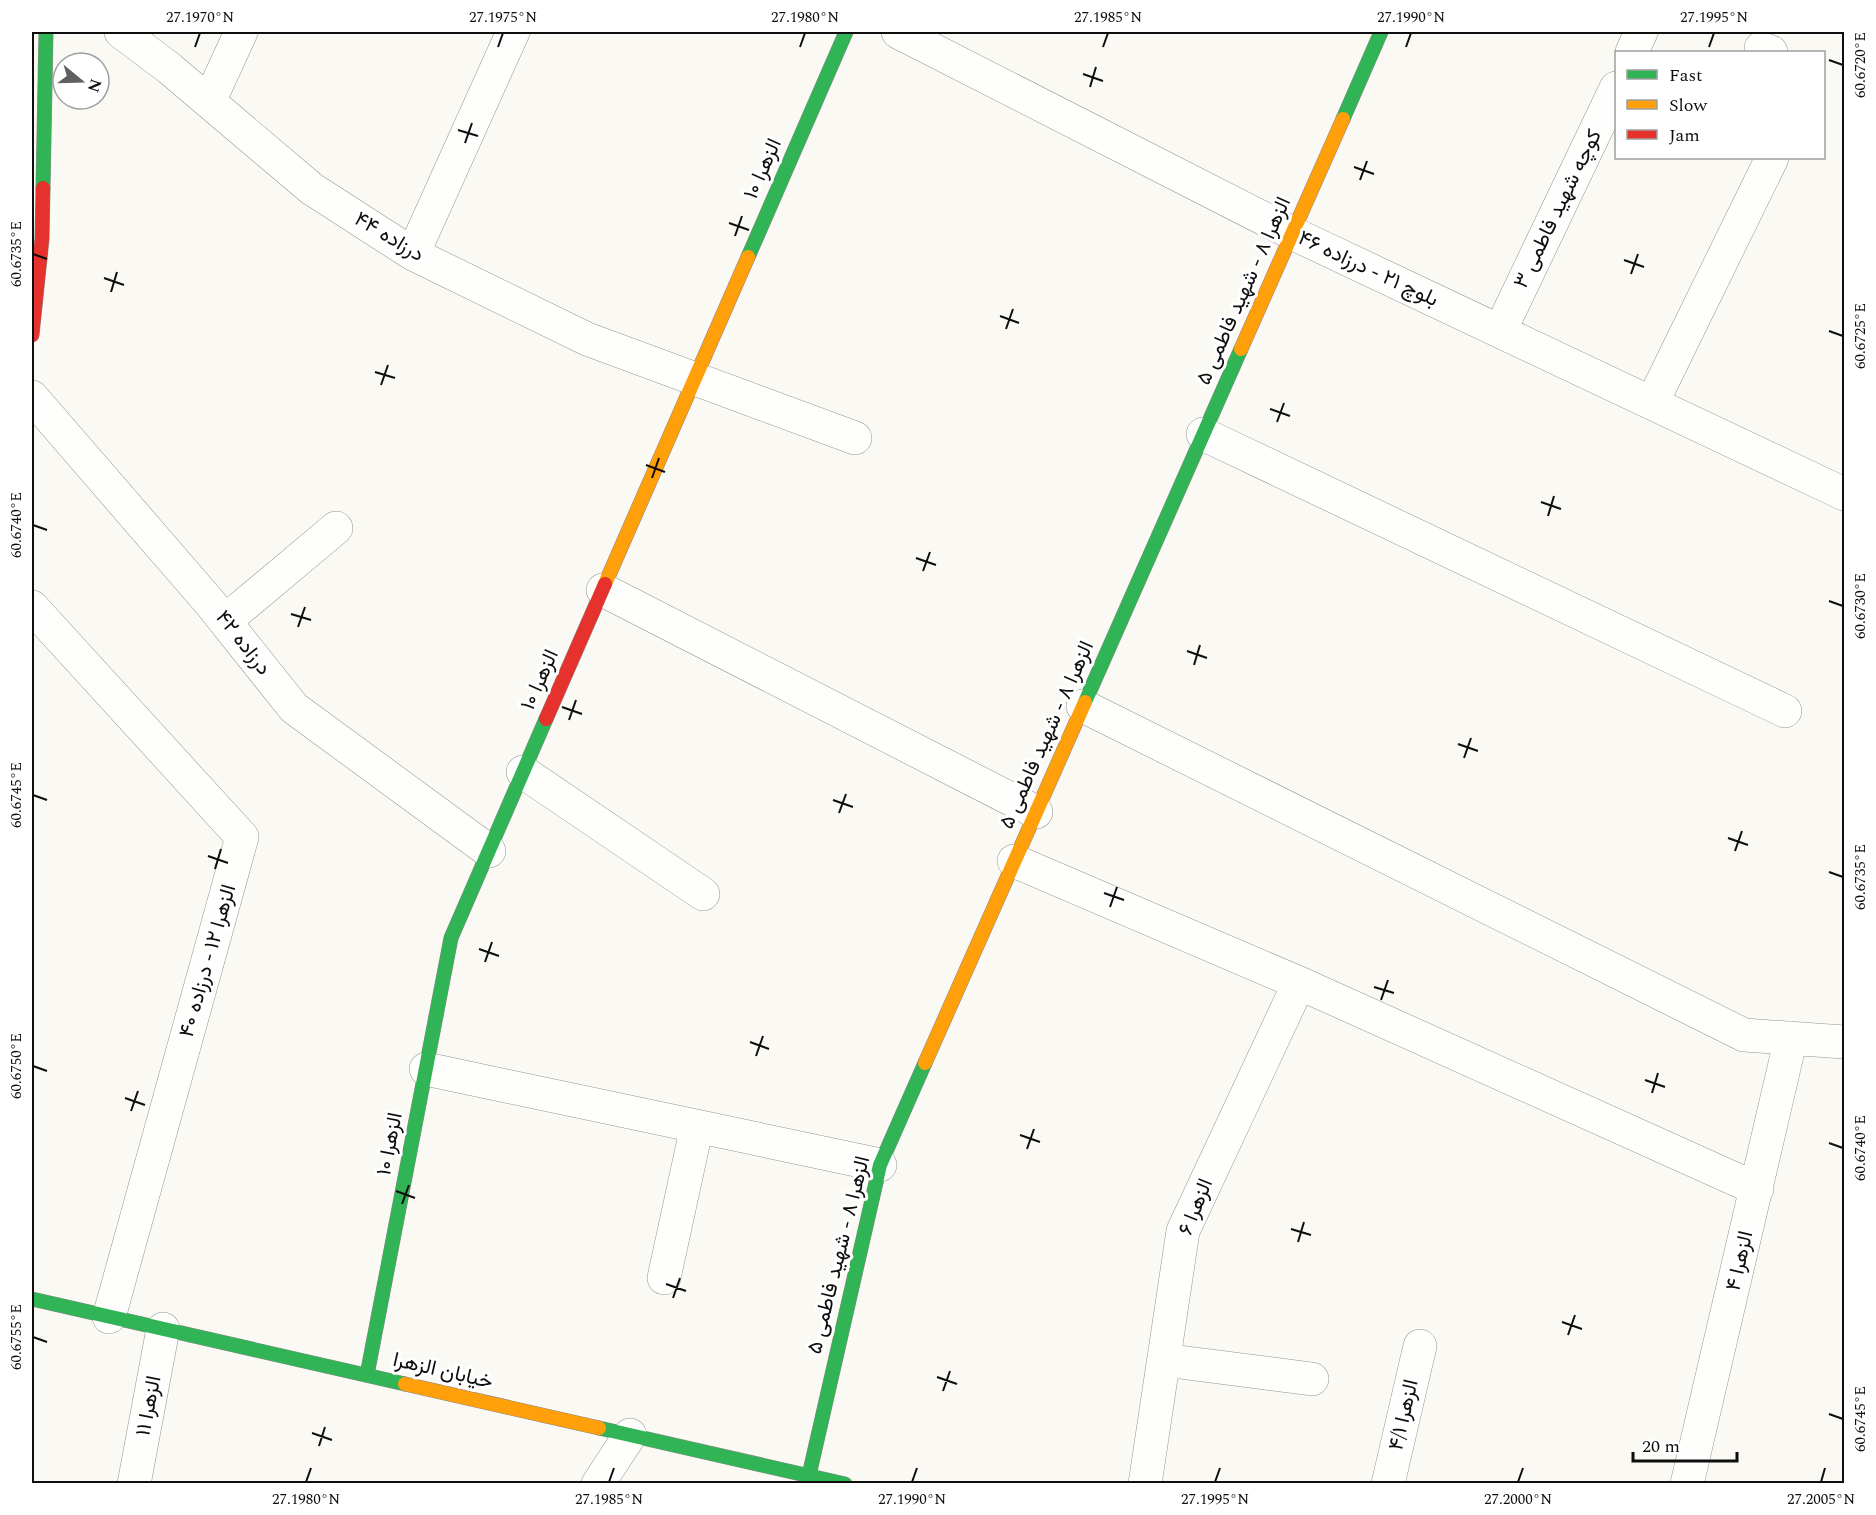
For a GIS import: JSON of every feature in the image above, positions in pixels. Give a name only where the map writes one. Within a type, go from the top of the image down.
[{"type":"street","points":[[32,335],[42,239],[46,32]]},
{"type":"street","name":"درزاده ۴۴","points":[[121,32],[209,102],[312,189],[413,254],[587,339],[855,438]]},
{"type":"street","points":[[209,102],[241,32]]},
{"type":"street","points":[[413,254],[513,32]]},
{"type":"street","name":"الزهرا ۱۰","points":[[367,1375],[451,938],[846,32]]},
{"type":"street","name":"بلوچ ۲۱ - درزاده ۴۶","points":[[898,32],[1292,233],[1845,494]]},
{"type":"street","name":"الزهرا ۸ - شهید فاطمی ۵","points":[[808,1479],[880,1165],[1381,32]]},
{"type":"street","points":[[1632,51],[1641,32]]},
{"type":"street","name":"کوچه شهید فاطمی ۳","points":[[1500,331],[1615,92]]},
{"type":"street","points":[[1652,403],[1772,159]]},
{"type":"street","name":"درزاده ۴۲","points":[[32,397],[225,621],[294,708],[489,851]]},
{"type":"street","points":[[1203,434],[1785,711]]},
{"type":"street","points":[[225,621],[336,528]]},
{"type":"street","points":[[603,590],[1036,812]]},
{"type":"street","name":"الزهرا ۱۲ - درزاده ۴۰","points":[[32,607],[242,837],[109,1317]]},
{"type":"street","points":[[1083,706],[1744,1035],[1845,1042]]},
{"type":"street","points":[[523,772],[703,894]]},
{"type":"street","points":[[1014,861],[1299,983],[1757,1189]]},
{"type":"street","name":"الزهرا ۶","points":[[1145,1484],[1183,1232],[1299,983]]},
{"type":"street","name":"الزهرا ۴","points":[[1687,1484],[1791,1038]]},
{"type":"street","points":[[426,1069],[880,1165]]},
{"type":"street","points":[[664,1278],[697,1126]]},
{"type":"street","name":"خیابان الزهرا","points":[[32,1299],[630,1435],[808,1479],[846,1484]]},
{"type":"street","name":"الزهرا ۱۱","points":[[134,1484],[163,1329]]},
{"type":"street","name":"الزهرا ۴/۱","points":[[1388,1484],[1420,1346]]},
{"type":"street","points":[[1164,1360],[1312,1379]]},
{"type":"street","points":[[598,1484],[630,1435]]},
{"type":"traffic: fast","points":[[43,188],[46,32]]},
{"type":"traffic: fast","points":[[748,257],[846,32]]},
{"type":"traffic: fast","points":[[1343,119],[1381,32]]},
{"type":"traffic: fast","points":[[1085,702],[1241,349]]},
{"type":"traffic: fast","points":[[367,1375],[451,938],[546,719]]},
{"type":"traffic: fast","points":[[807,1484],[880,1165],[925,1063]]},
{"type":"traffic: fast","points":[[32,1299],[405,1384]]},
{"type":"traffic: fast","points":[[599,1428],[845,1484]]},
{"type":"traffic: slow","points":[[1241,349],[1343,119]]},
{"type":"traffic: slow","points":[[605,584],[748,257]]},
{"type":"traffic: slow","points":[[925,1063],[1085,702]]},
{"type":"traffic: slow","points":[[405,1384],[599,1428]]},
{"type":"traffic: jam","points":[[32,335],[42,239],[43,188]]},
{"type":"traffic: jam","points":[[546,719],[605,584]]}]
